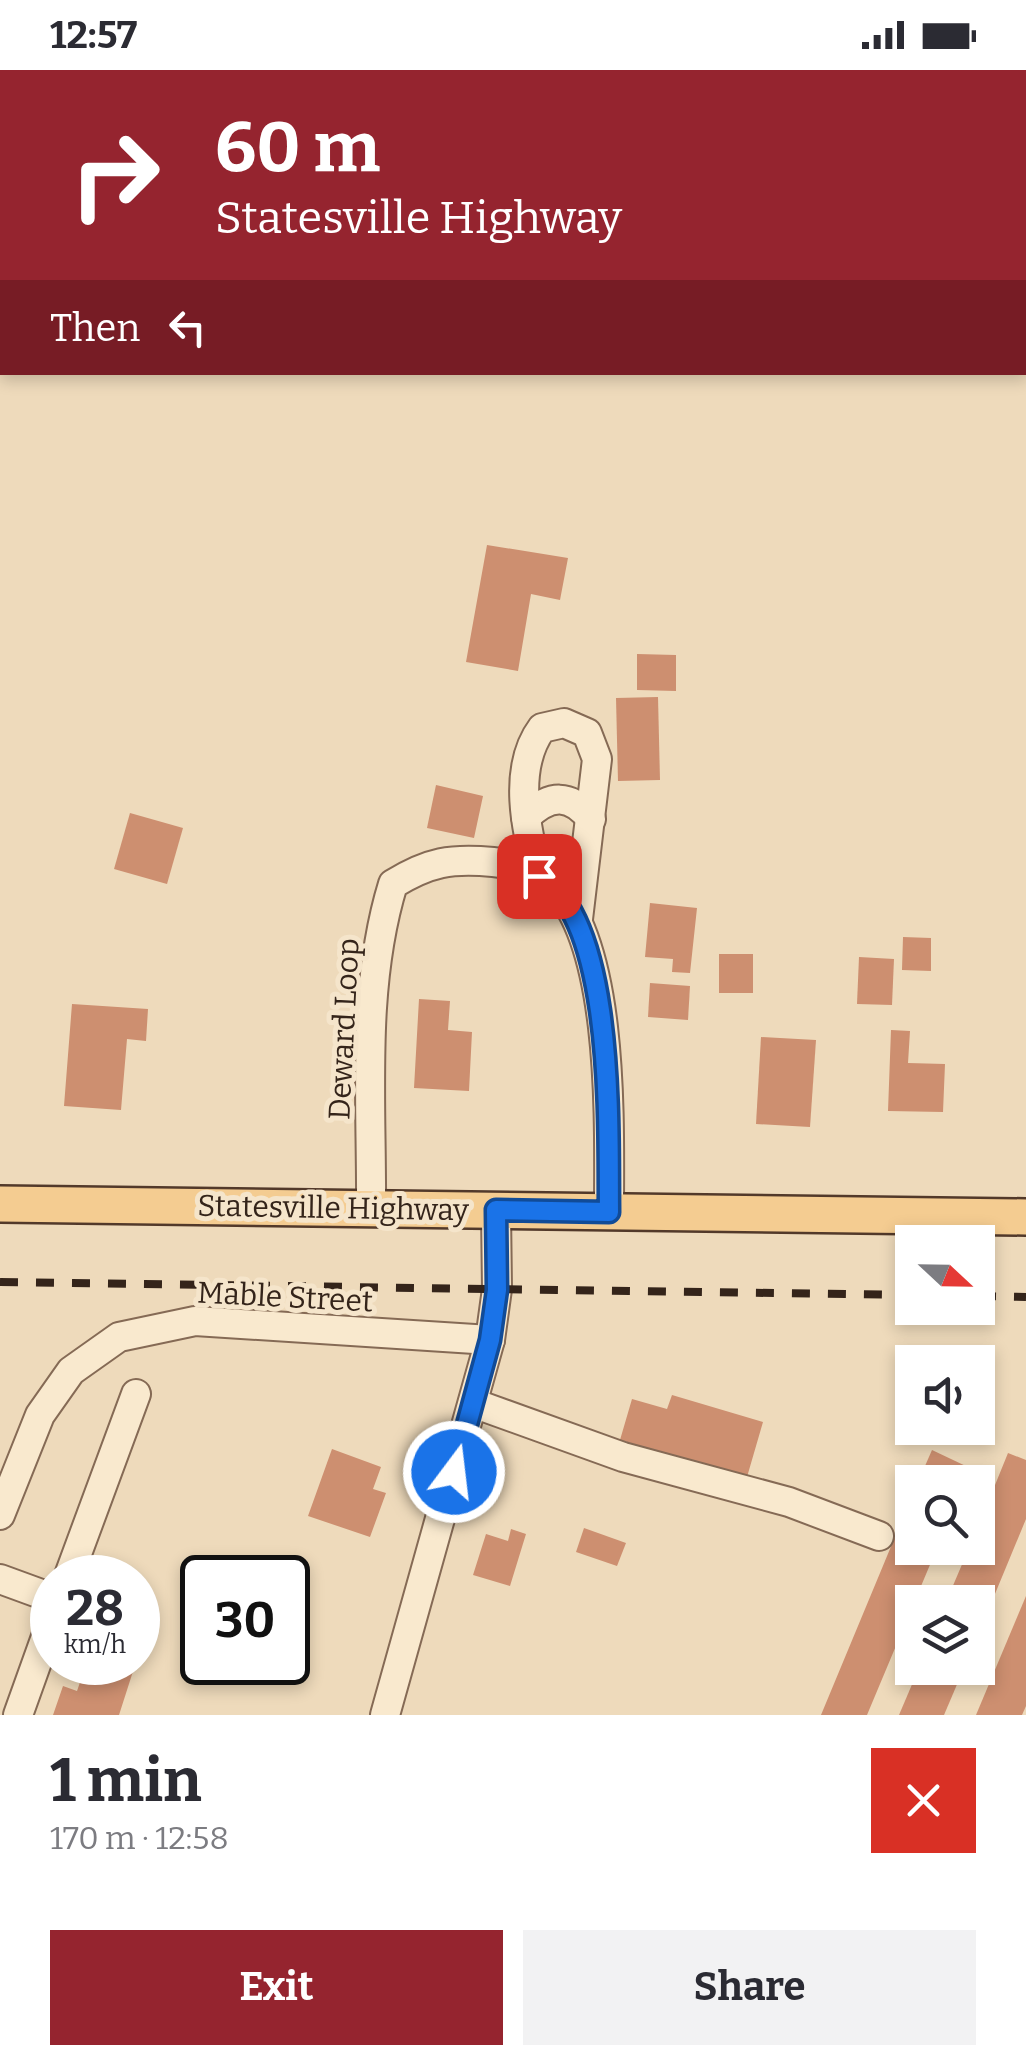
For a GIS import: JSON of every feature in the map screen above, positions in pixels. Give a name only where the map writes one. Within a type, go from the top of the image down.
[{"type":"main road","name":"Statesville Highway","points":[[0,1204],[1026,1217]]},
{"type":"street","points":[[539,876],[526,817],[524,785],[533,740],[542,728],[564,722],[577,726],[594,744],[591,819],[578,919]]},
{"type":"street","points":[[526,817],[538,806],[560,798],[581,807],[591,819]]},
{"type":"street","name":"Deward Loop","points":[[371,1209],[373,979],[392,884],[426,864],[470,860],[517,864],[554,884],[578,919],[609,1074],[609,1212]]},
{"type":"street","points":[[385,1715],[490,1340],[497,1290],[496,1210]]},
{"type":"street","name":"Mable Street","points":[[0,1516],[40,1416],[71,1370],[120,1337],[194,1322],[490,1340]]},
{"type":"street","points":[[76,1555],[136,1394]]},
{"type":"street","points":[[473,1403],[622,1457],[789,1502],[880,1536]]},
{"type":"street","points":[[0,1579],[30,1590]]},
{"type":"street","points":[[18,1715],[30,1681]]},
{"type":"building","points":[[487,545],[568,558],[560,600],[531,594],[518,671],[466,662]]},
{"type":"building","points":[[637,654],[676,655],[676,691],[637,690]]},
{"type":"building","points":[[658,697],[660,780],[618,781],[616,698]]},
{"type":"building","points":[[436,785],[483,796],[474,838],[427,828]]},
{"type":"building","points":[[130,813],[183,828],[167,884],[114,869]]},
{"type":"building","points":[[650,903],[697,908],[690,973],[672,972],[673,959],[645,957]]},
{"type":"building","points":[[903,937],[931,938],[931,971],[902,970]]},
{"type":"building","points":[[719,954],[753,954],[753,993],[719,993]]},
{"type":"building","points":[[859,957],[894,959],[892,1005],[857,1004]]},
{"type":"building","points":[[650,983],[690,986],[688,1020],[648,1017]]},
{"type":"building","points":[[419,999],[450,1001],[448,1030],[472,1032],[469,1091],[414,1088]]},
{"type":"building","points":[[72,1004],[148,1009],[146,1041],[127,1039],[121,1110],[64,1106]]},
{"type":"building","points":[[891,1030],[910,1031],[908,1063],[945,1064],[943,1112],[888,1111]]},
{"type":"building","points":[[761,1037],[816,1040],[810,1127],[756,1124]]},
{"type":"building","points":[[672,1395],[763,1422],[747,1477],[620,1440],[632,1399],[667,1409]]},
{"type":"building","points":[[332,1449],[381,1467],[373,1489],[386,1493],[370,1537],[308,1516]]},
{"type":"building","points":[[932,1450],[964,1465],[925,1465]]},
{"type":"building","points":[[1008,1453],[1026,1460],[1026,1519],[995,1594],[995,1585],[953,1585],[962,1565],[995,1565],[995,1485]]},
{"type":"building","points":[[584,1528],[626,1543],[617,1566],[576,1552]]},
{"type":"building","points":[[511,1529],[526,1534],[510,1586],[473,1575],[486,1534],[508,1541]]},
{"type":"building","points":[[895,1537],[895,1565],[930,1565],[921,1585],[895,1585],[895,1648],[867,1715],[821,1715]]},
{"type":"building","points":[[1026,1596],[1026,1706],[1022,1715],[976,1715],[989,1685],[995,1685],[995,1670]]},
{"type":"building","points":[[79,1685],[129,1685],[119,1715],[53,1715],[63,1686],[77,1691]]},
{"type":"building","points":[[912,1685],[957,1685],[944,1715],[899,1715]]},
{"type":"railway","points":[[0,1282],[895,1295]]},
{"type":"railway","points":[[995,1296],[1026,1297]]},
{"type":"route","points":[[454,1472],[490,1340],[497,1290],[496,1210],[609,1212],[609,1074],[594,986],[578,919],[554,884],[539,876]]}]
